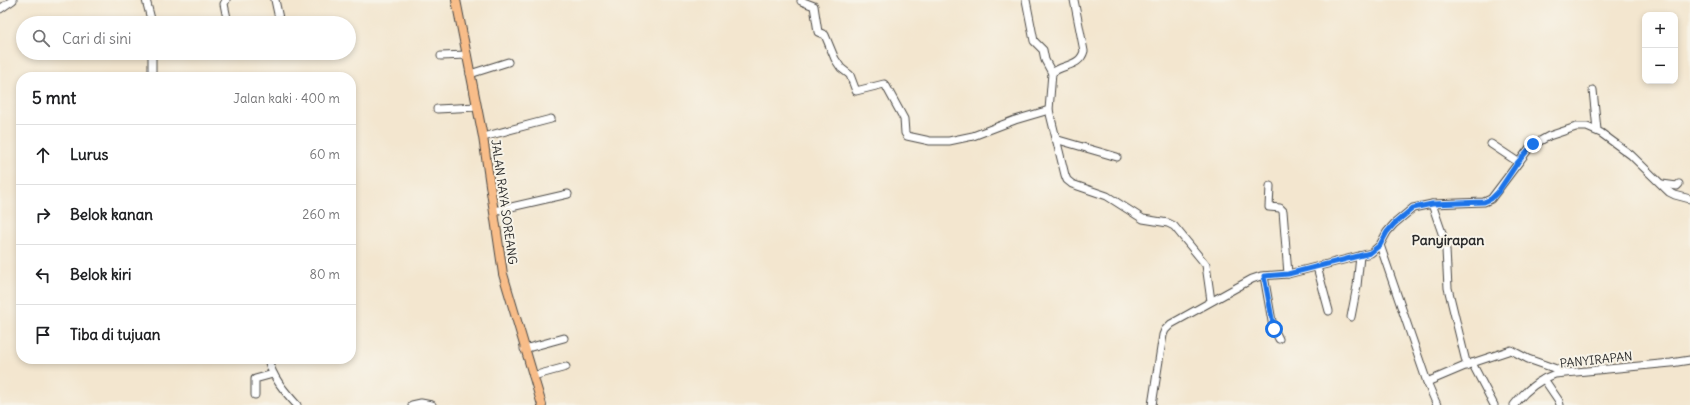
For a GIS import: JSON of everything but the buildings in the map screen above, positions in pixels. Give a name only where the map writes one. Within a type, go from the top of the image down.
[{"type":"main road","name":"JALAN RAYA SOREANG","points":[[456,0],[477,107],[503,274],[524,349],[542,405]]},
{"type":"street","points":[[0,9],[13,0]]},
{"type":"street","points":[[146,0],[150,16]]},
{"type":"street","points":[[226,0],[224,4],[227,16]]},
{"type":"street","points":[[275,0],[278,16]]},
{"type":"street","points":[[1026,0],[1034,41],[1043,51],[1044,60],[1052,73],[1049,110],[1055,139],[1065,175],[1069,182],[1107,196],[1143,219],[1171,224],[1185,238],[1206,265],[1210,301]]},
{"type":"street","points":[[1052,73],[1057,68],[1077,62],[1083,55],[1084,51],[1074,0]]},
{"type":"street","points":[[801,1],[814,6],[818,32],[825,35],[841,68],[850,75],[856,91],[875,85],[884,84],[886,86],[904,119],[905,133],[907,136],[930,141],[949,141],[973,136],[1015,120],[1049,110]]},
{"type":"street","points":[[441,56],[467,55]]},
{"type":"street","points":[[152,60],[152,72]]},
{"type":"street","points":[[470,74],[508,62]]},
{"type":"street","points":[[1593,90],[1597,130]]},
{"type":"street","points":[[437,109],[477,107]]},
{"type":"street","points":[[482,137],[551,119]]},
{"type":"street","points":[[1152,405],[1165,330],[1177,320],[1210,301],[1258,277],[1288,274],[1372,252],[1380,245],[1387,232],[1413,208],[1432,204],[1488,201],[1498,192],[1518,162],[1533,144],[1549,136],[1579,126],[1597,130],[1631,155],[1672,194],[1690,199]]},
{"type":"street","points":[[1055,139],[1116,157]]},
{"type":"street","points":[[1491,144],[1518,162]]},
{"type":"street","points":[[1662,184],[1677,186],[1679,184]]},
{"type":"street","points":[[1270,186],[1269,207],[1281,208],[1283,211],[1288,274]]},
{"type":"street","points":[[494,211],[568,194]]},
{"type":"street","points":[[1432,204],[1446,250],[1448,288],[1469,364],[1494,405]]},
{"type":"street","points":[[1380,245],[1427,382],[1437,405]]},
{"type":"street","points":[[1351,317],[1357,286],[1360,256]]},
{"type":"street","points":[[1317,267],[1329,311]]},
{"type":"street","points":[[1264,276],[1273,327],[1279,339]]},
{"type":"street","points":[[524,349],[564,338]]},
{"type":"street","points":[[1427,382],[1469,364],[1509,350],[1542,365],[1567,372]]},
{"type":"street","name":"PANYIRAPAN","points":[[1514,405],[1528,390],[1544,379],[1555,374],[1690,360]]},
{"type":"street","points":[[270,364],[273,374],[297,405]]},
{"type":"street","points":[[533,376],[566,367]]},
{"type":"street","points":[[255,395],[255,379],[273,374]]},
{"type":"street","points":[[1544,379],[1559,401],[1560,405]]},
{"type":"street","points":[[412,405],[421,402],[432,405]]},
{"type":"district","name":"Panyirapan","points":[[1448,240]]},
{"type":"route","points":[[1274,329],[1264,276],[1288,274],[1370,253],[1380,245],[1387,232],[1394,224],[1413,208],[1432,204],[1488,201],[1495,196],[1514,167],[1533,144]]}]
